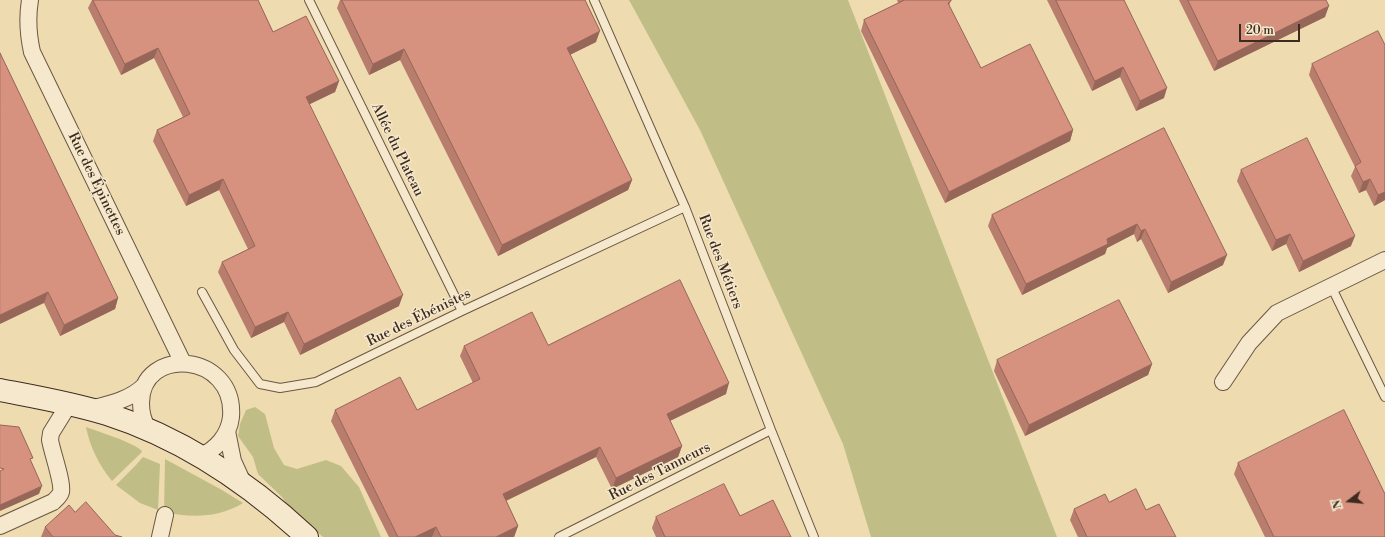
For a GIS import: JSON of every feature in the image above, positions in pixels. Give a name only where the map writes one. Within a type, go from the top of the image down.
[{"type":"main road","points":[[0,390],[90,409],[148,429],[214,463],[260,497],[307,537]]},
{"type":"street","name":"Rue des Épinettes","points":[[30,0],[28,12],[28,35],[32,52],[183,363]]},
{"type":"street","points":[[1223,382],[1249,343],[1277,313],[1385,260]]},
{"type":"street","points":[[90,409],[126,399],[139,391],[153,374],[162,368],[183,363],[193,364],[204,368],[213,373],[220,381],[226,390],[231,405],[230,421],[222,440],[214,448],[200,456]]},
{"type":"street","points":[[145,385],[141,395],[141,406],[144,422],[148,429]]},
{"type":"street","points":[[0,526],[53,502],[61,492],[61,483],[50,440],[51,434],[69,404]]},
{"type":"street","points":[[227,431],[233,461],[244,485]]},
{"type":"street","points":[[160,537],[165,515]]},
{"type":"lane","name":"Allée du Plateau","points":[[309,0],[462,311]]},
{"type":"lane","name":"Rue des Métiers","points":[[594,0],[685,207],[814,537]]},
{"type":"lane","name":"Rue des Ébénistes","points":[[202,292],[234,350],[260,384],[280,388],[316,382],[462,311],[685,207]]},
{"type":"lane","points":[[1331,286],[1385,397]]},
{"type":"lane","name":"Rue des Tanneurs","points":[[560,537],[771,430]]},
{"type":"shaded area","points":[[629,0],[848,0],[1057,537],[871,537],[843,444],[700,130]]},
{"type":"shaded area","points":[[255,407],[265,414],[274,448],[284,465],[297,469],[326,460],[341,466],[359,487],[381,537],[323,537],[293,513],[282,497],[258,474],[253,457],[238,436],[240,424],[246,410]]},
{"type":"shaded area","points":[[86,427],[131,444],[142,451],[112,481],[96,456]]},
{"type":"shaded area","points":[[143,457],[160,464],[158,510],[140,503],[116,485]]},
{"type":"shaded area","points":[[165,459],[243,503],[224,512],[215,514],[195,516],[164,512]]},
{"type":"building","points":[[93,0],[258,0],[273,32],[306,16],[339,81],[306,97],[403,295],[304,344],[288,312],[255,327],[222,262],[255,246],[223,179],[189,195],[157,130],[190,114],[158,48],[125,64]]},
{"type":"building","points":[[342,0],[585,0],[600,31],[567,48],[632,180],[502,245],[404,49],[373,64]]},
{"type":"building","points":[[905,0],[951,0],[948,3],[981,68],[1030,44],[1073,130],[949,192],[864,20]]},
{"type":"building","points":[[1056,0],[1124,0],[1167,88],[1140,101],[1123,67],[1095,81]]},
{"type":"building","points":[[1188,0],[1326,0],[1329,6],[1218,61]]},
{"type":"building","points":[[1378,31],[1385,45],[1385,192],[1378,195],[1370,179],[1363,182],[1355,166],[1361,162],[1312,64]]},
{"type":"building","points":[[0,53],[118,298],[64,325],[48,292],[0,315]]},
{"type":"building","points":[[1164,128],[1227,255],[1171,282],[1145,229],[1141,231],[1137,224],[1107,239],[1108,244],[1026,284],[992,215]]},
{"type":"building","points":[[1307,138],[1355,236],[1303,261],[1290,234],[1276,240],[1241,170]]},
{"type":"building","points":[[680,280],[729,383],[667,414],[682,446],[616,478],[600,447],[503,494],[518,526],[496,537],[441,537],[436,527],[415,537],[398,537],[335,410],[400,377],[417,410],[480,379],[464,346],[532,312],[548,345]]},
{"type":"building","points":[[1119,300],[1152,364],[1029,425],[997,360]]},
{"type":"building","points":[[1344,410],[1385,494],[1385,537],[1274,537],[1238,463]]},
{"type":"building","points":[[0,425],[19,427],[33,458],[30,459],[42,486],[0,505],[0,471],[4,469],[0,468]]},
{"type":"building","points":[[724,484],[740,516],[773,500],[791,537],[665,537],[656,517]]},
{"type":"building","points":[[1136,489],[1146,510],[1159,504],[1176,537],[1087,537],[1074,509],[1105,494],[1109,502]]},
{"type":"building","points":[[86,502],[115,535],[122,537],[53,537],[45,527],[69,505],[75,512]]}]
